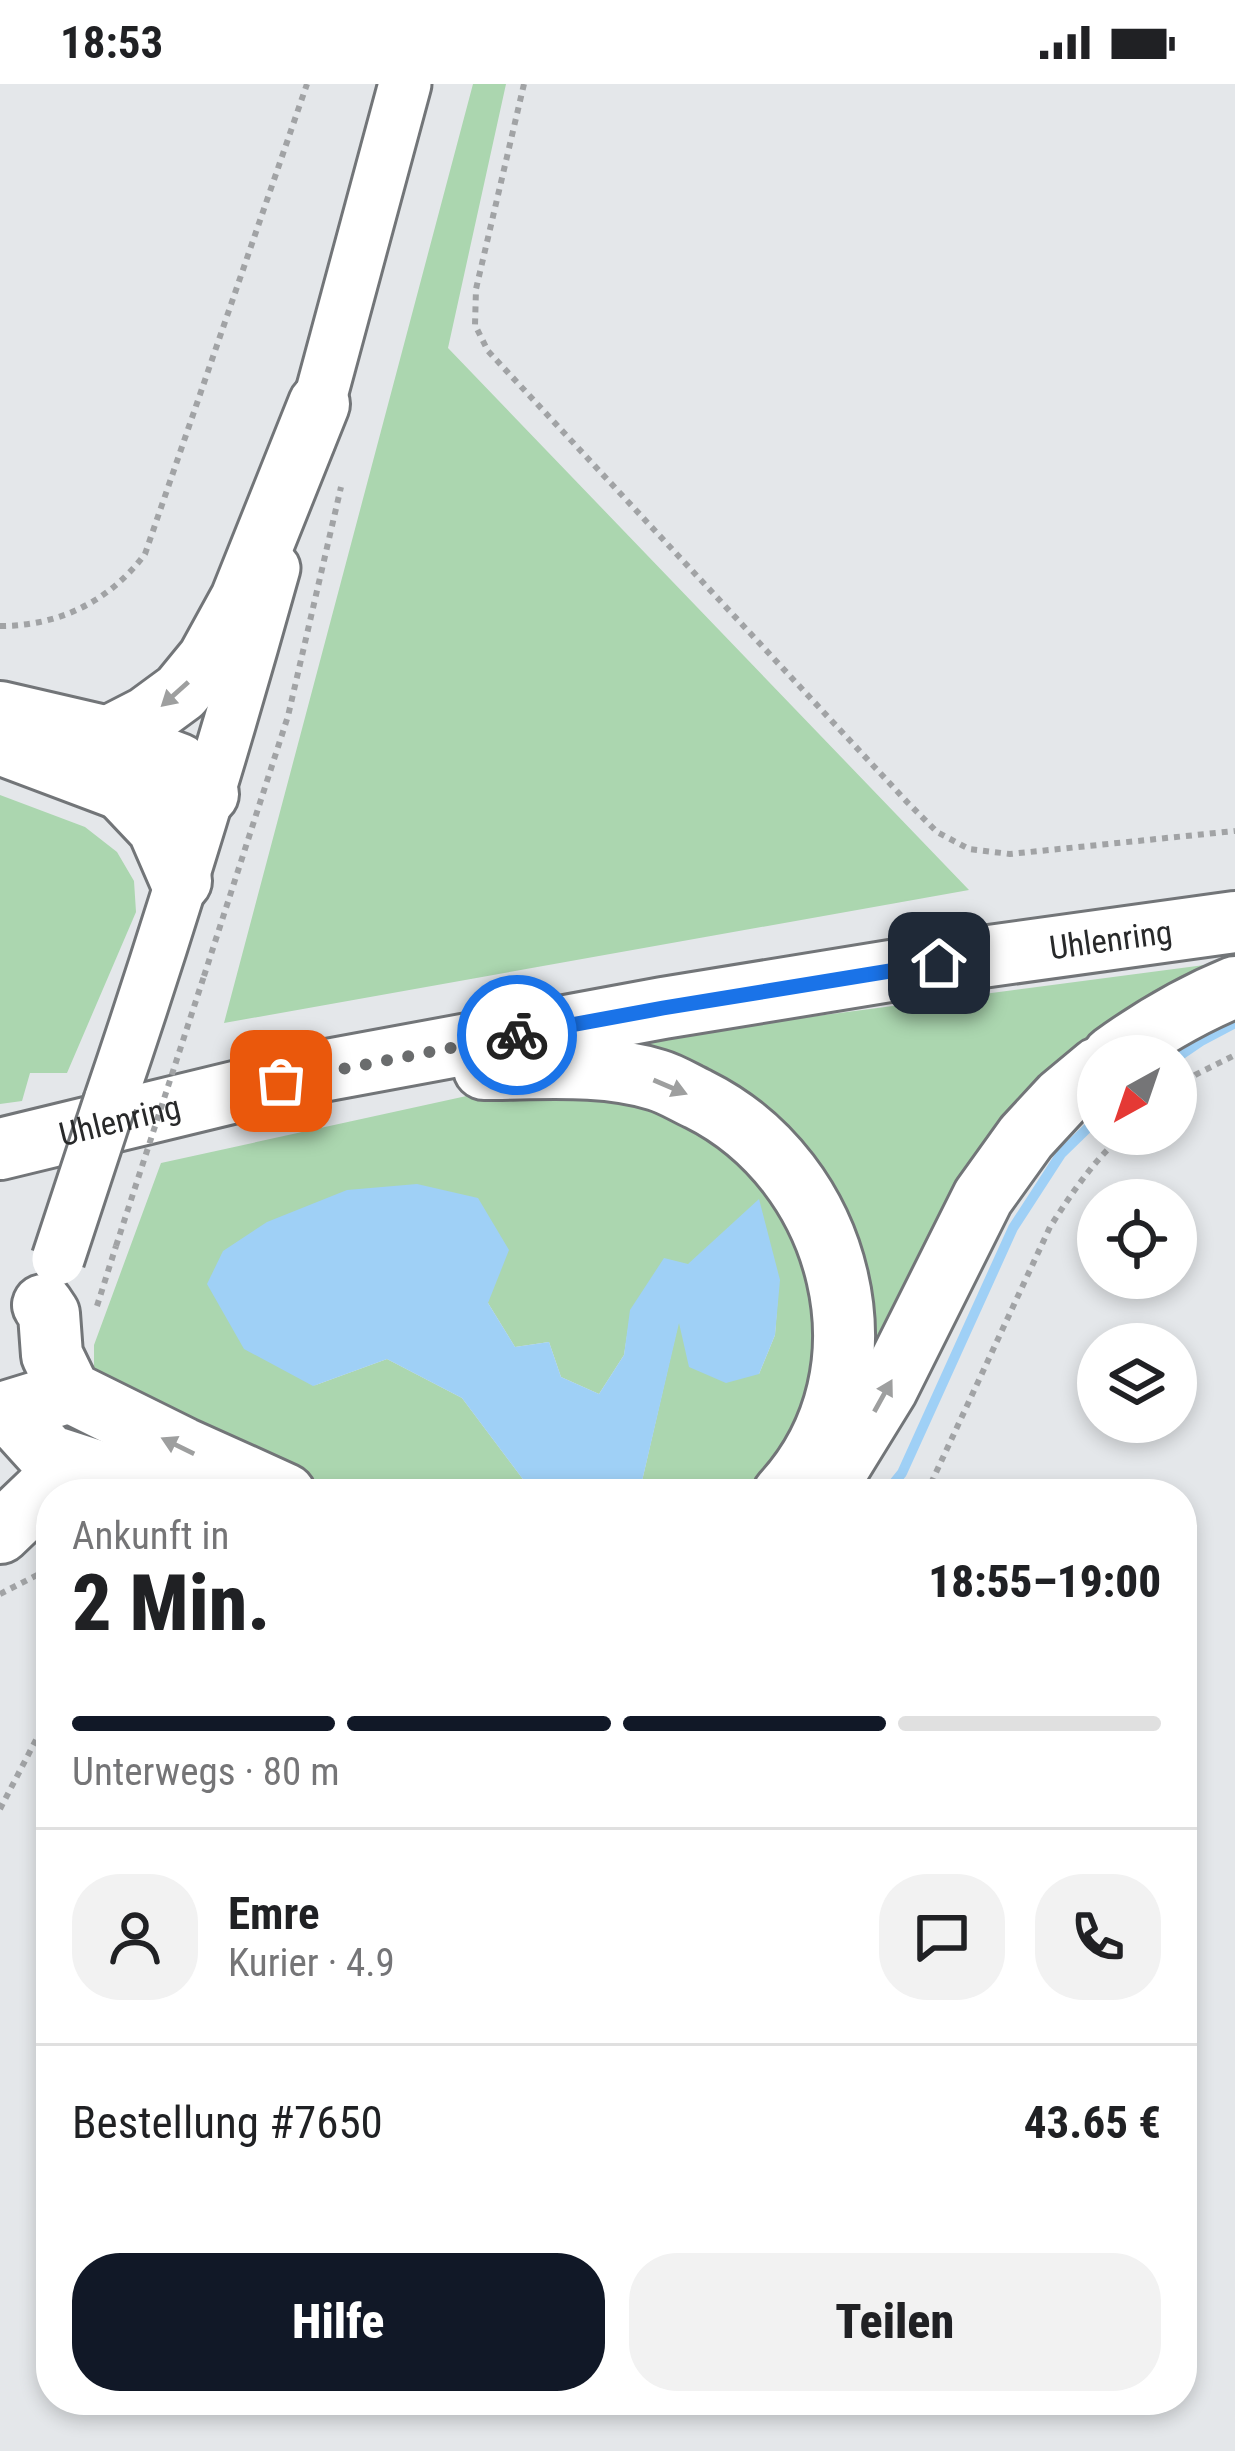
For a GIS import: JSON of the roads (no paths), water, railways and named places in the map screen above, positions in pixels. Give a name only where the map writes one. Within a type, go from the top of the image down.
[{"type":"highway","points":[[116,765],[147,717],[181,692],[208,659],[241,599],[319,404]]},
{"type":"highway","points":[[0,712],[116,765],[165,806],[208,794]]},
{"type":"highway","points":[[0,744],[116,765],[158,828],[182,881]]},
{"type":"highway","name":"Uhlenring","points":[[0,1150],[322,1071],[686,1004],[1235,922]]},
{"type":"highway","points":[[1143,1035],[1202,1000],[1235,987]]},
{"type":"highway","points":[[322,1071],[614,1071],[660,1080],[751,1133],[784,1164],[808,1203],[833,1256],[843,1303],[844,1340],[828,1428],[796,1479]]},
{"type":"highway","points":[[830,1479],[887,1389],[983,1197],[1026,1137],[1077,1086]]},
{"type":"highway","points":[[51,1282],[52,1355],[70,1392],[252,1479]]},
{"type":"highway","points":[[70,1392],[4,1421],[48,1455],[125,1479]]},
{"type":"highway","points":[[96,1479],[113,1476]]},
{"type":"highway","points":[[0,1533],[36,1499]]},
{"type":"main road","points":[[4,1421],[149,986],[244,676],[404,84]]},
{"type":"water","points":[[417,1184],[478,1198],[509,1250],[488,1303],[515,1347],[549,1342],[561,1377],[599,1394],[624,1355],[630,1310],[664,1258],[688,1264],[759,1199],[780,1280],[775,1335],[759,1374],[726,1383],[689,1367],[679,1323],[643,1479],[523,1479],[462,1398],[387,1359],[313,1386],[244,1349],[207,1284],[223,1251],[267,1222],[347,1190]]},
{"type":"waterway","points":[[1197,1044],[1235,1023]]},
{"type":"waterway","points":[[897,1479],[1013,1228],[1061,1154],[1077,1138]]}]
